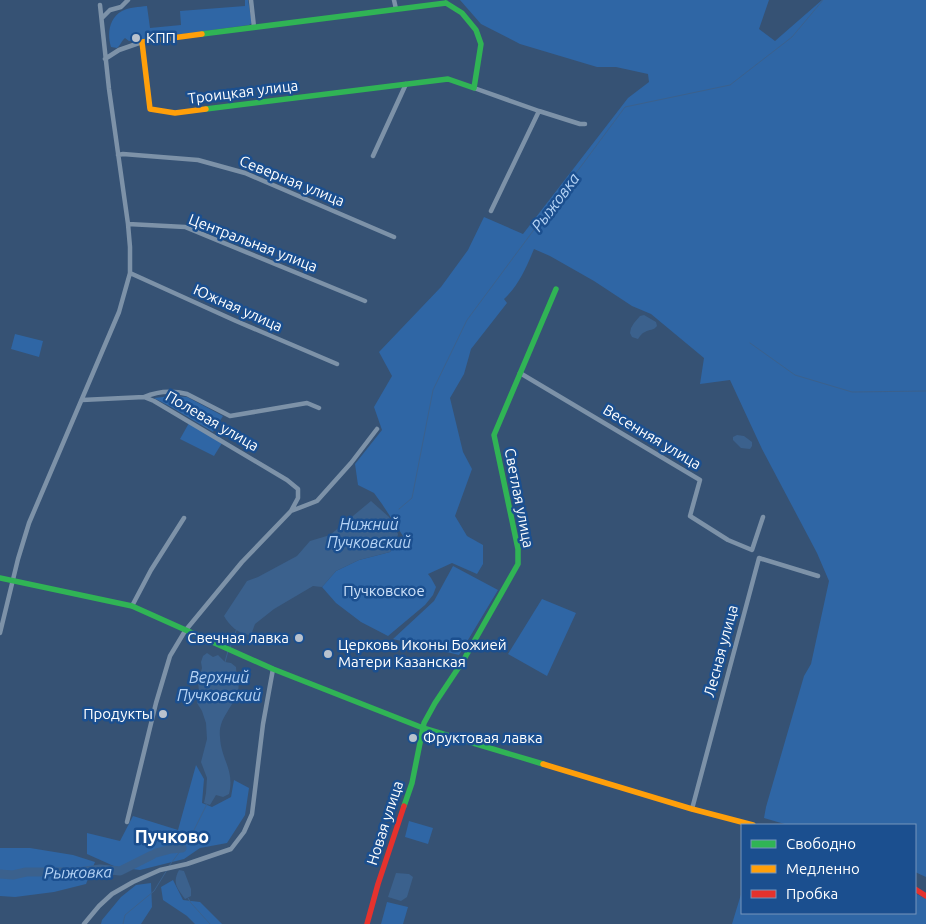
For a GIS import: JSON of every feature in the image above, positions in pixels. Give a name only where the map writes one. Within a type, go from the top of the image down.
[{"type":"street","points":[[102,18],[110,10],[121,7],[128,0]]},
{"type":"street","points":[[251,0],[254,27]]},
{"type":"street","points":[[394,0],[396,9]]},
{"type":"street","points":[[105,59],[119,50],[138,43],[446,3],[462,13],[476,30],[481,44],[474,88]]},
{"type":"street","points":[[0,633],[12,581],[29,522],[119,312],[130,273],[128,224],[112,115],[100,5]]},
{"type":"street","name":"Троицкая улица","points":[[138,43],[150,109],[175,113],[448,79],[539,111],[585,124]]},
{"type":"street","points":[[373,156],[406,84]]},
{"type":"street","points":[[491,211],[539,111]]},
{"type":"street","name":"Северная улица","points":[[118,155],[198,160],[245,173],[394,237]]},
{"type":"street","name":"Центральная улица","points":[[128,224],[185,227],[365,301]]},
{"type":"street","name":"Южная улица","points":[[130,273],[337,364]]},
{"type":"street","name":"Светлая улица","points":[[423,728],[435,703],[463,661],[518,564],[518,549],[494,435],[556,289]]},
{"type":"street","name":"Весенняя улица","points":[[520,373],[700,480],[690,516],[728,540],[752,550],[763,517]]},
{"type":"street","points":[[144,397],[159,392],[182,393],[230,416],[307,402],[319,408]]},
{"type":"street","name":"Полевая улица","points":[[82,400],[144,397],[170,410],[287,480],[298,489],[298,498],[291,511]]},
{"type":"street","points":[[127,822],[140,764],[170,656],[185,630],[242,562],[291,511],[317,501],[351,463],[377,429]]},
{"type":"street","points":[[132,606],[151,570],[184,518]]},
{"type":"street","name":"Лесная улица","points":[[692,809],[759,558],[818,576]]},
{"type":"street","points":[[0,578],[132,606],[246,658],[423,728],[692,809],[749,824]]},
{"type":"street","points":[[84,924],[112,894],[160,870],[187,864],[231,849],[244,832],[252,814],[263,724],[273,669]]},
{"type":"street","name":"Новая улица","points":[[367,924],[378,884],[412,783],[423,728]]},
{"type":"green space","points":[[245,0],[248,0],[252,23],[249,25],[139,40],[138,35],[134,36],[134,40],[129,41],[125,38],[117,48],[111,47],[110,27],[114,18],[125,10],[147,6],[150,28],[181,25],[180,11],[245,6]]},
{"type":"green space","name":"Пучковское","points":[[460,0],[769,0],[759,29],[775,41],[822,0],[926,0],[926,877],[916,872],[916,824],[785,824],[764,818],[804,676],[811,664],[829,581],[817,553],[762,449],[730,380],[700,384],[704,358],[651,314],[632,306],[594,281],[550,256],[534,249],[518,282],[504,299],[507,303],[471,349],[464,374],[450,398],[463,452],[472,469],[455,516],[467,536],[483,545],[483,564],[477,574],[452,563],[428,574],[436,587],[433,595],[425,605],[388,636],[361,622],[336,603],[322,587],[336,571],[359,560],[390,552],[396,543],[403,549],[403,536],[382,504],[374,493],[358,485],[355,464],[382,430],[374,407],[392,376],[379,352],[441,287],[468,250],[484,217],[523,234],[628,98],[649,82],[648,74],[616,67],[597,67],[520,44],[481,24]]},
{"type":"green space","points":[[15,334],[43,341],[39,357],[11,349]]},
{"type":"green space","points":[[187,397],[223,416],[213,432],[154,398]]},
{"type":"green space","points":[[189,423],[222,443],[214,456],[180,439]]},
{"type":"green space","points":[[453,566],[498,590],[459,655],[393,639],[434,601]]},
{"type":"green space","points":[[542,599],[576,613],[547,676],[508,654]]},
{"type":"green space","points":[[196,765],[204,779],[202,803],[212,807],[231,797],[234,780],[249,788],[245,815],[227,843],[200,848],[184,859],[140,870],[116,867],[87,854],[87,833],[120,841],[133,816],[178,830]]},
{"type":"green space","points":[[409,821],[433,828],[428,844],[405,837]]},
{"type":"green space","points":[[0,848],[30,848],[73,855],[95,862],[86,884],[54,892],[15,897],[0,896]]},
{"type":"green space","points":[[173,880],[183,900],[200,902],[222,924],[195,924],[187,916],[163,900],[161,887]]},
{"type":"green space","points":[[151,883],[152,907],[141,924],[101,924],[102,920],[121,897],[136,885]]},
{"type":"green space","points":[[741,894],[741,914],[916,914],[916,894],[926,899],[926,924],[732,924]]},
{"type":"green space","points":[[387,902],[408,907],[403,924],[381,924]]},
{"type":"water","points":[[644,315],[656,322],[657,326],[643,333],[638,339],[632,337],[630,333],[631,328],[640,316]]},
{"type":"water","points":[[737,435],[744,436],[752,442],[750,449],[741,448],[733,440],[733,437]]},
{"type":"water","name":"Нижний Пучковский","points":[[371,501],[389,517],[398,534],[396,543],[390,552],[359,560],[336,571],[322,587],[313,586],[274,609],[255,624],[251,635],[235,629],[229,623],[224,616],[247,581],[297,556],[310,541],[330,535]]},
{"type":"water","name":"Верхний Пучковский","points":[[207,653],[213,657],[218,655],[225,662],[231,663],[236,667],[239,687],[223,720],[220,731],[221,745],[230,778],[229,794],[223,797],[216,795],[210,805],[204,803],[207,778],[201,762],[207,739],[206,723],[197,703],[198,682],[202,668],[201,662],[203,656]]},
{"type":"water","points":[[179,870],[184,871],[191,889],[191,896],[185,899],[176,885]]},
{"type":"water","points":[[396,873],[409,874],[413,877],[407,897],[401,901],[388,897]]},
{"type":"waterway","name":"Рыжовка","points":[[399,509],[412,498],[433,390],[467,320],[625,107],[730,85],[792,37],[823,0]]},
{"type":"waterway","points":[[750,343],[795,375],[852,392],[926,391]]},
{"type":"waterway","points":[[230,648],[237,628]]},
{"type":"waterway","points":[[225,662],[228,651]]},
{"type":"waterway","points":[[169,866],[190,838],[207,804]]},
{"type":"waterway","name":"Рыжовка","points":[[156,853],[182,848]]},
{"type":"waterway","name":"Рыжовка","points":[[0,874],[78,872],[100,869],[120,871],[152,855]]},
{"type":"waterway","points":[[123,924],[125,915],[154,891],[167,870]]},
{"type":"waterway","points":[[188,898],[210,924]]},
{"type":"traffic: fast","points":[[206,109],[448,79],[474,88],[481,44],[476,30],[462,13],[446,3]]},
{"type":"traffic: fast","points":[[202,34],[446,3]]},
{"type":"traffic: fast","points":[[404,806],[412,783],[424,723],[463,661],[518,564],[518,549],[494,435],[556,289]]},
{"type":"traffic: fast","points":[[0,578],[132,606],[273,669],[423,728],[543,764]]},
{"type":"traffic: slow","points":[[202,34],[142,42],[150,109],[175,113],[206,109]]},
{"type":"traffic: slow","points":[[543,764],[692,809],[749,824]]},
{"type":"traffic: jam","points":[[367,924],[404,806]]},
{"type":"traffic: jam","points":[[916,890],[926,896]]},
{"type":"place","name":"КПП","points":[[136,38]]},
{"type":"place","name":"Свечная лавка","points":[[299,638]]},
{"type":"place","name":"Церковь Иконы Божией Матери Казанская","points":[[328,654]]},
{"type":"place","name":"Продукты","points":[[163,714]]},
{"type":"place","name":"Фруктовая лавка","points":[[413,738]]},
{"type":"district","name":"Пучково","points":[[172,837]]}]
